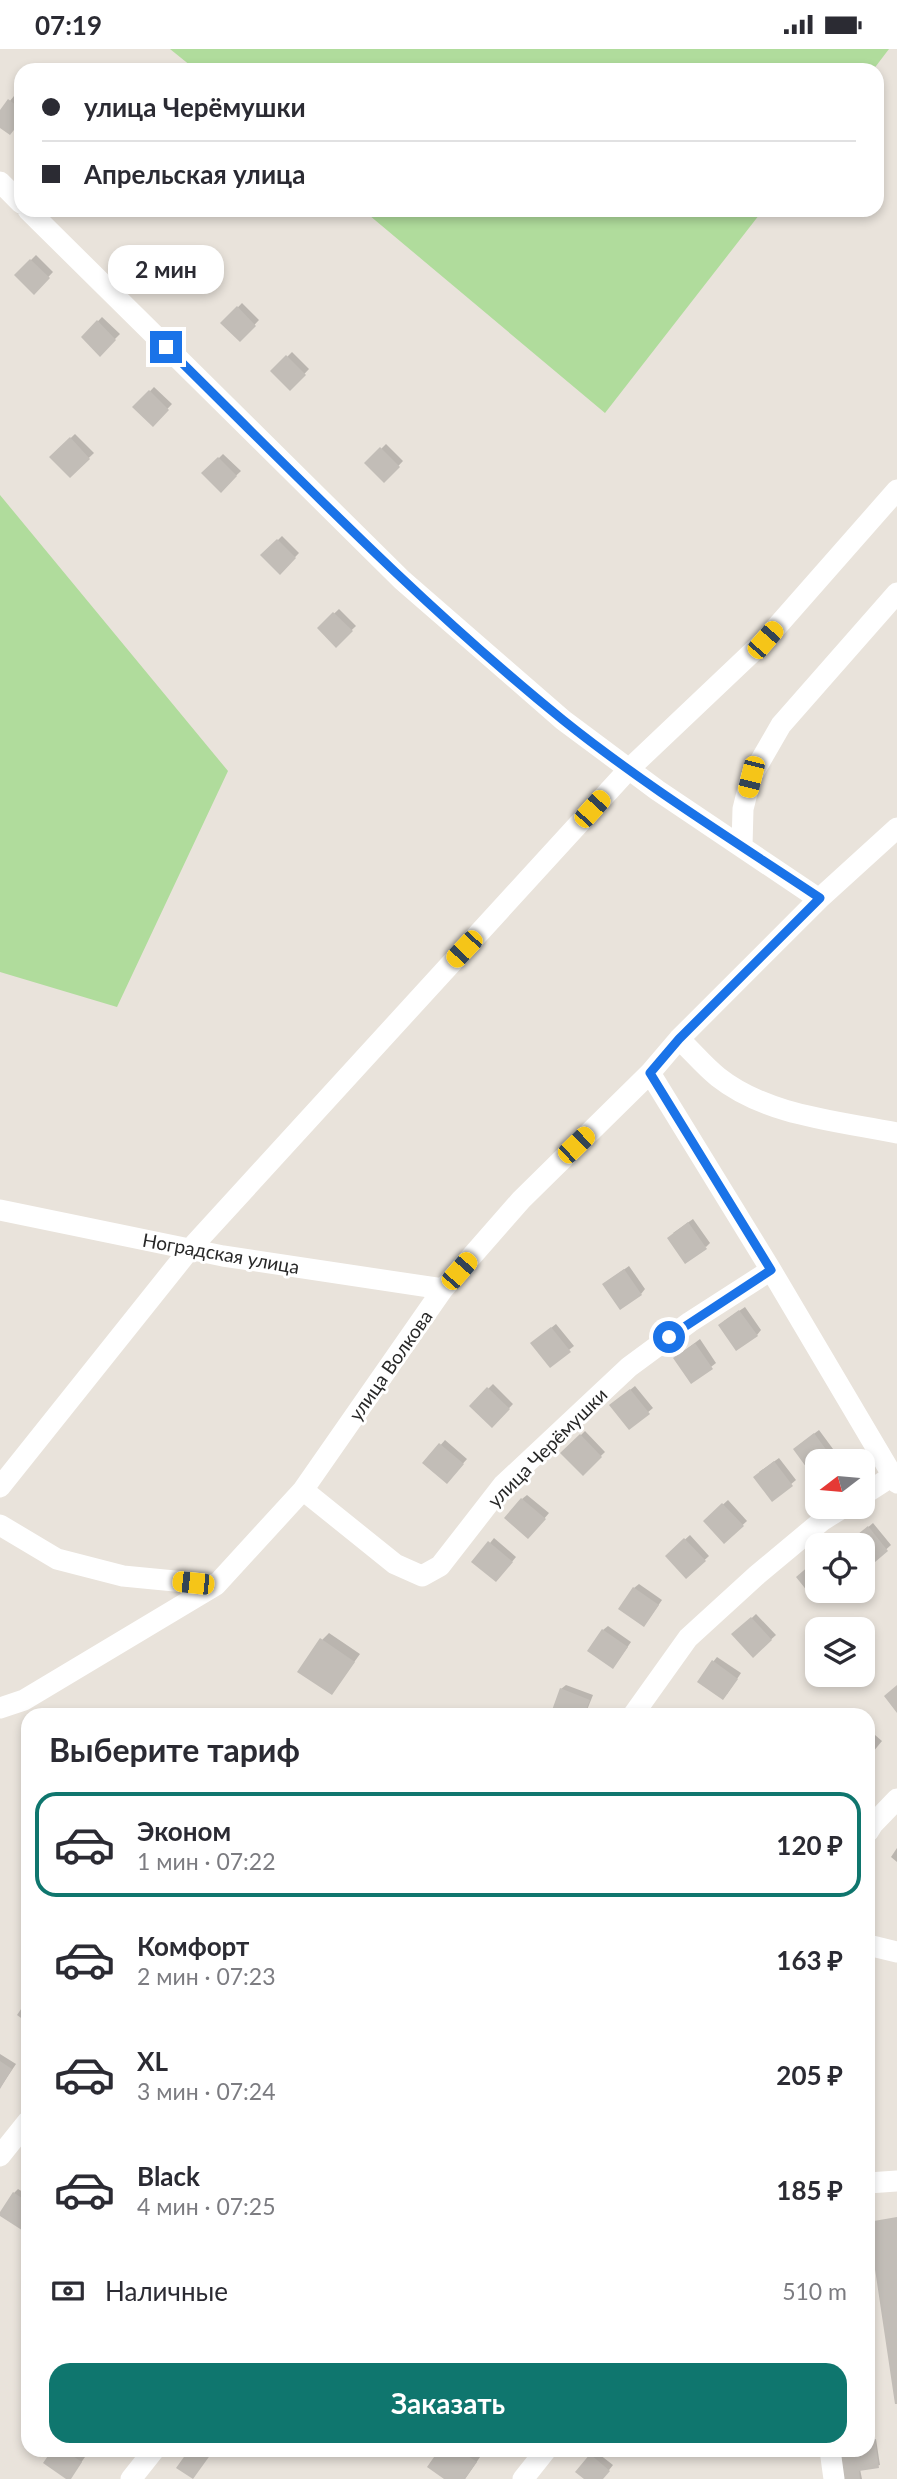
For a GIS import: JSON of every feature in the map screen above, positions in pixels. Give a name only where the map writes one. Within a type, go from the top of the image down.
[{"type":"street","points":[[0,182],[14,196]]},
{"type":"street","points":[[35,217],[402,580],[563,720],[657,790],[820,898]]},
{"type":"street","points":[[0,1487],[190,1249],[629,769],[765,640],[897,490]]},
{"type":"street","points":[[742,846],[743,809],[751,777],[780,725],[897,593]]},
{"type":"street","name":"улица Волкова","points":[[0,1708],[29,1707],[216,1585],[303,1490],[443,1289],[521,1200],[650,1073],[679,1039],[820,898],[897,828]]},
{"type":"street","points":[[679,1039],[718,1077],[752,1098],[790,1111],[897,1133]]},
{"type":"street","points":[[650,1073],[896,1477],[875,1488]]},
{"type":"street","name":"Ноградская улица","points":[[0,1210],[190,1249],[443,1289]]},
{"type":"street","name":"улица Черёмушки","points":[[303,1490],[395,1564],[422,1576],[440,1566],[503,1485],[629,1367],[690,1322],[771,1270]]},
{"type":"street","points":[[638,1708],[688,1638],[757,1575],[825,1519]]},
{"type":"street","points":[[0,1525],[57,1559],[122,1576],[216,1585]]},
{"type":"street","points":[[875,1822],[897,1799]]},
{"type":"street","points":[[875,1947],[897,1952]]},
{"type":"street","points":[[0,2156],[21,2129]]},
{"type":"street","points":[[875,2183],[897,2181]]},
{"type":"street","points":[[131,2479],[148,2457]]},
{"type":"street","points":[[523,2479],[540,2457]]},
{"type":"street","points":[[831,2457],[834,2479]]},
{"type":"green space","points":[[170,49],[889,49],[878,63],[187,63]]},
{"type":"green space","points":[[371,217],[758,217],[605,413]]},
{"type":"green space","points":[[0,495],[228,771],[117,1007],[0,972]]},
{"type":"building","points":[[8,99],[14,104],[14,130],[10,135],[0,128],[0,110]]},
{"type":"building","points":[[173,256],[193,276],[177,293],[157,273]]},
{"type":"building","points":[[30,259],[50,278],[34,295],[14,275]]},
{"type":"building","points":[[237,306],[256,326],[240,342],[220,323]]},
{"type":"building","points":[[97,320],[116,340],[100,357],[81,337]]},
{"type":"building","points":[[286,355],[306,375],[290,391],[270,371]]},
{"type":"building","points":[[149,390],[169,410],[153,427],[132,407]]},
{"type":"building","points":[[70,437],[90,459],[70,478],[49,457]]},
{"type":"building","points":[[380,447],[400,467],[384,483],[364,463]]},
{"type":"building","points":[[218,457],[237,476],[221,493],[201,473]]},
{"type":"building","points":[[277,539],[296,558],[280,575],[260,555]]},
{"type":"building","points":[[333,612],[353,631],[336,648],[317,628]]},
{"type":"building","points":[[688,1222],[707,1249],[685,1264],[667,1238]]},
{"type":"building","points":[[624,1269],[642,1295],[620,1310],[602,1284]]},
{"type":"building","points":[[739,1310],[758,1336],[736,1351],[718,1325]]},
{"type":"building","points":[[551,1327],[571,1352],[550,1368],[530,1343]]},
{"type":"building","points":[[695,1343],[713,1369],[691,1384],[673,1358]]},
{"type":"building","points":[[487,1387],[510,1409],[492,1428],[469,1406]]},
{"type":"building","points":[[630,1389],[650,1414],[629,1430],[609,1405]]},
{"type":"building","points":[[814,1433],[826,1449],[805,1449],[805,1465],[793,1449]]},
{"type":"building","points":[[580,1434],[602,1457],[583,1476],[560,1453]]},
{"type":"building","points":[[439,1443],[464,1464],[447,1484],[422,1463]]},
{"type":"building","points":[[774,1461],[793,1486],[772,1502],[753,1477]]},
{"type":"building","points":[[521,1498],[546,1519],[528,1539],[504,1518]]},
{"type":"building","points":[[722,1503],[744,1526],[724,1544],[703,1521]]},
{"type":"building","points":[[868,1526],[874,1533],[859,1533]]},
{"type":"building","points":[[875,1535],[888,1551],[875,1562]]},
{"type":"building","points":[[684,1538],[706,1561],[686,1579],[665,1556]]},
{"type":"building","points":[[488,1541],[513,1562],[496,1582],[471,1562]]},
{"type":"building","points":[[805,1569],[805,1588],[796,1577]]},
{"type":"building","points":[[633,1587],[659,1605],[644,1627],[618,1609]]},
{"type":"building","points":[[751,1617],[772,1640],[753,1658],[731,1634]]},
{"type":"building","points":[[602,1629],[628,1647],[613,1669],[587,1651]]},
{"type":"building","points":[[320,1638],[355,1662],[332,1695],[297,1672]]},
{"type":"building","points":[[712,1660],[738,1679],[723,1700],[697,1682]]},
{"type":"building","points":[[897,1685],[897,1713],[884,1696]]},
{"type":"building","points":[[560,1688],[590,1700],[587,1708],[553,1708]]},
{"type":"building","points":[[0,2061],[12,2069],[0,2089]]},
{"type":"building","points":[[13,2192],[21,2197],[21,2230],[0,2216]]},
{"type":"building","points":[[897,2217],[897,2404],[875,2269],[875,2221]]},
{"type":"building","points":[[875,2440],[879,2468],[859,2471],[860,2479],[840,2479],[837,2457],[875,2457]]},
{"type":"building","points":[[47,2457],[74,2457],[82,2462],[71,2479],[66,2479],[43,2463]]},
{"type":"building","points":[[184,2457],[209,2457],[193,2479],[176,2468]]},
{"type":"building","points":[[434,2457],[470,2457],[477,2462],[465,2479],[444,2479],[427,2467]]},
{"type":"building","points":[[588,2457],[594,2457],[610,2471],[603,2479],[584,2479],[575,2472]]},
{"type":"route","points":[[166,347],[402,580],[563,720],[657,790],[820,898],[679,1039],[650,1073],[771,1270],[669,1337]]}]
